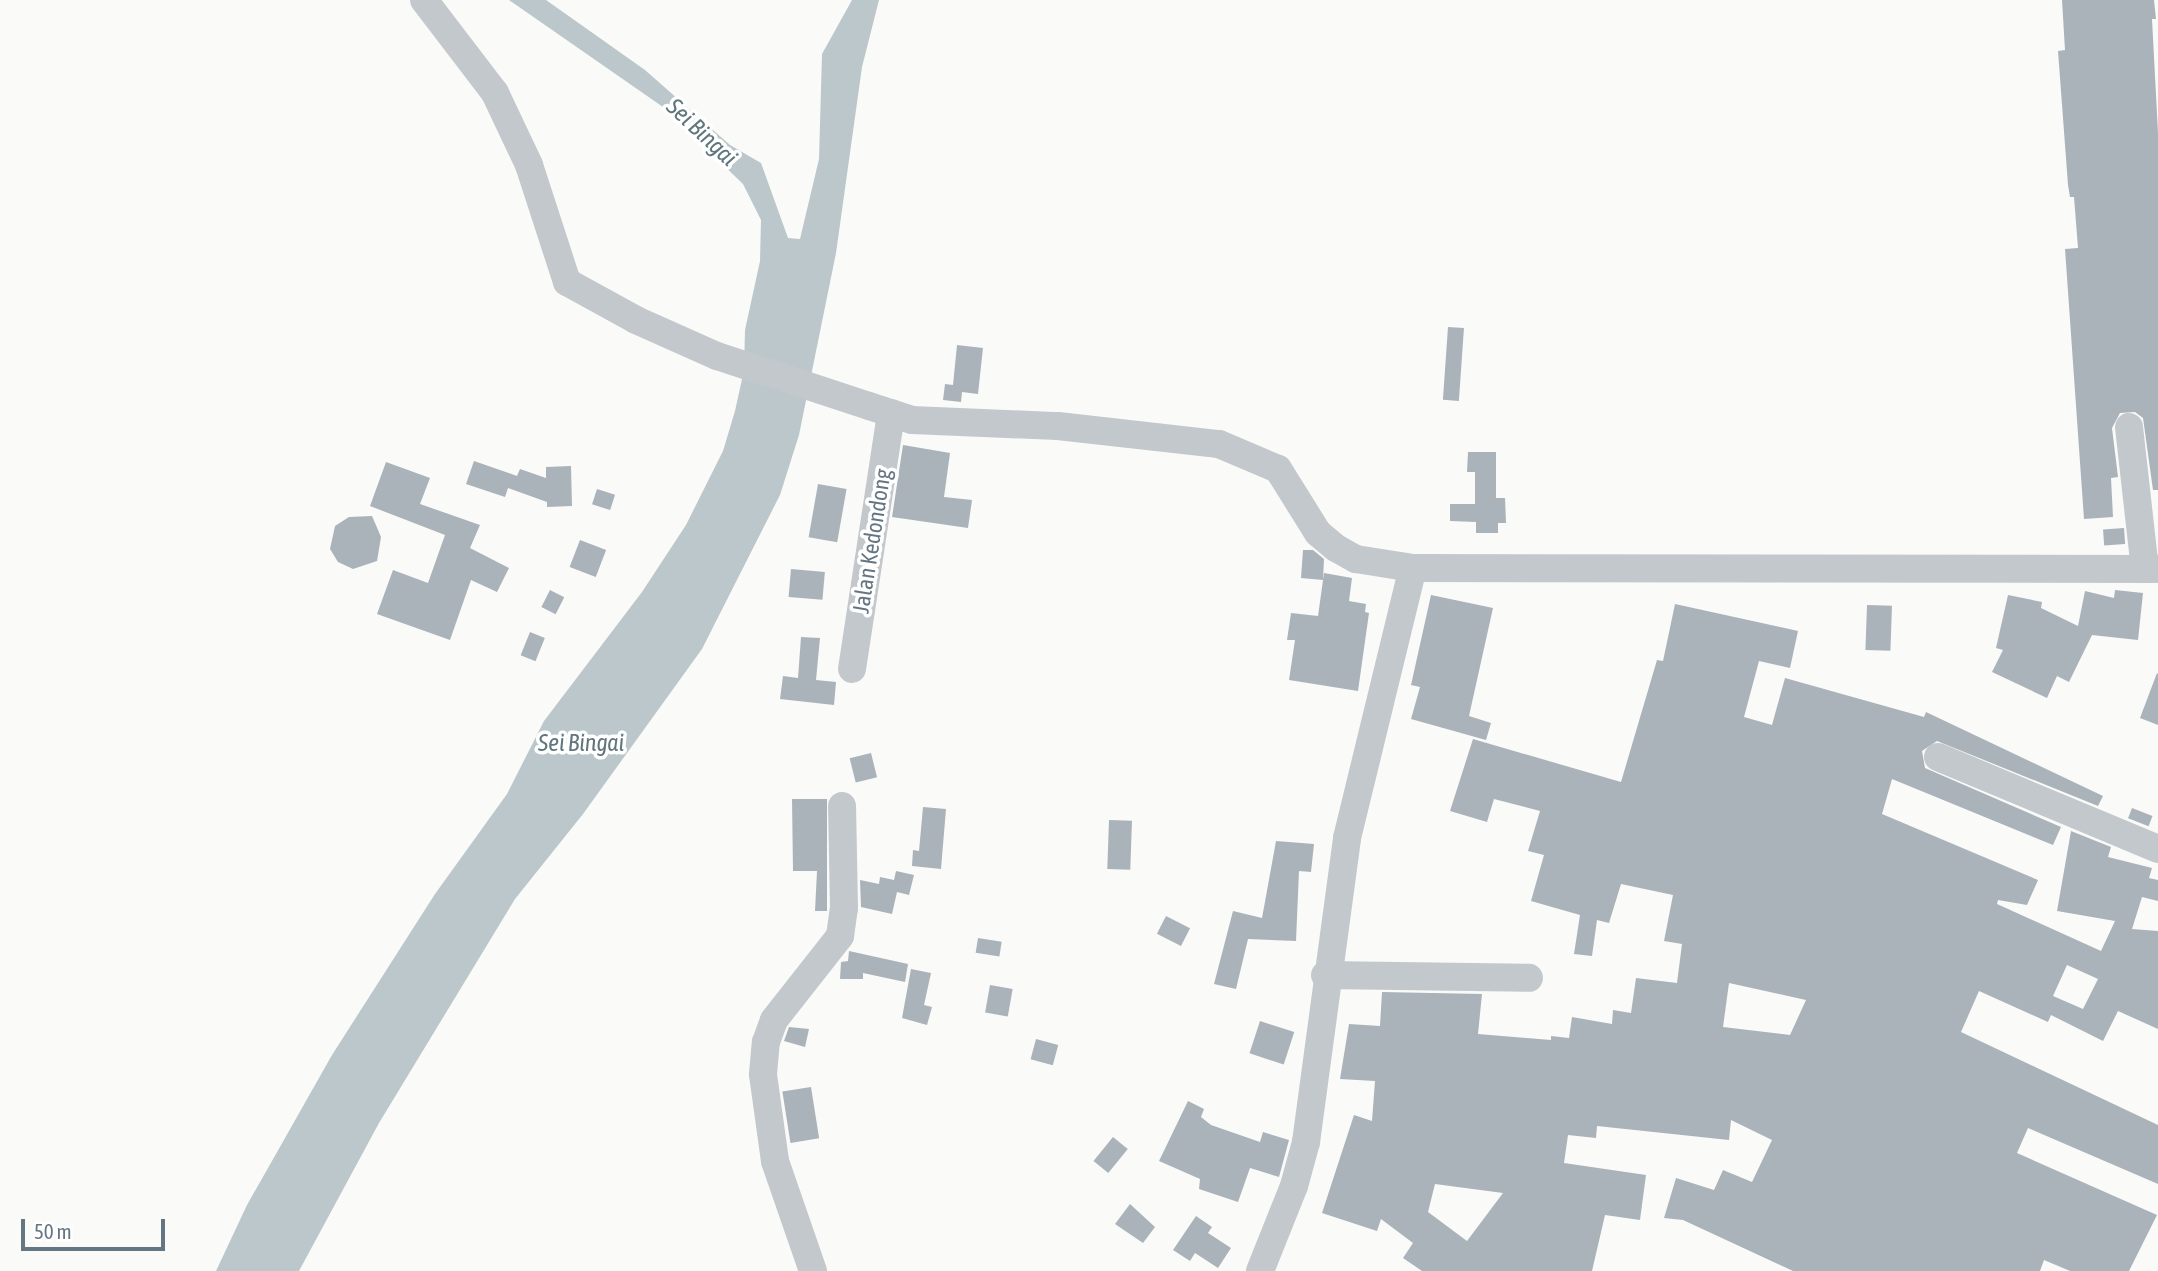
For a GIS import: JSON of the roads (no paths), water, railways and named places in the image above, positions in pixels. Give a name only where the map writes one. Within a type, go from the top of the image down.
[{"type":"street","points":[[424,0],[495,93],[529,165],[567,282],[636,320],[717,356],[912,420],[1058,426],[1219,444],[1278,469],[1318,533],[1336,548],[1356,559],[1413,568],[2151,569],[2129,427]]},
{"type":"street","name":"Jalan Kedondong","points":[[852,669],[880,409]]},
{"type":"street","points":[[1260,1271],[1294,1186],[1306,1142],[1325,975],[1347,838],[1413,568]]},
{"type":"street","points":[[1938,757],[2158,849]]},
{"type":"street","points":[[813,1271],[775,1161],[763,1074],[766,1042],[774,1020],[840,936],[844,908],[842,806]]},
{"type":"street","points":[[1325,975],[1529,978]]},
{"type":"water","name":"Sei Bingai","points":[[509,0],[546,0],[645,70],[730,145],[761,163],[788,238],[800,239],[819,159],[822,54],[852,0],[879,0],[862,67],[836,253],[799,435],[780,495],[702,649],[583,814],[515,899],[379,1123],[299,1271],[216,1271],[247,1205],[332,1055],[435,894],[507,794],[544,721],[642,592],[686,525],[723,451],[735,411],[744,370],[745,330],[760,261],[761,220],[743,184],[663,107]]}]
